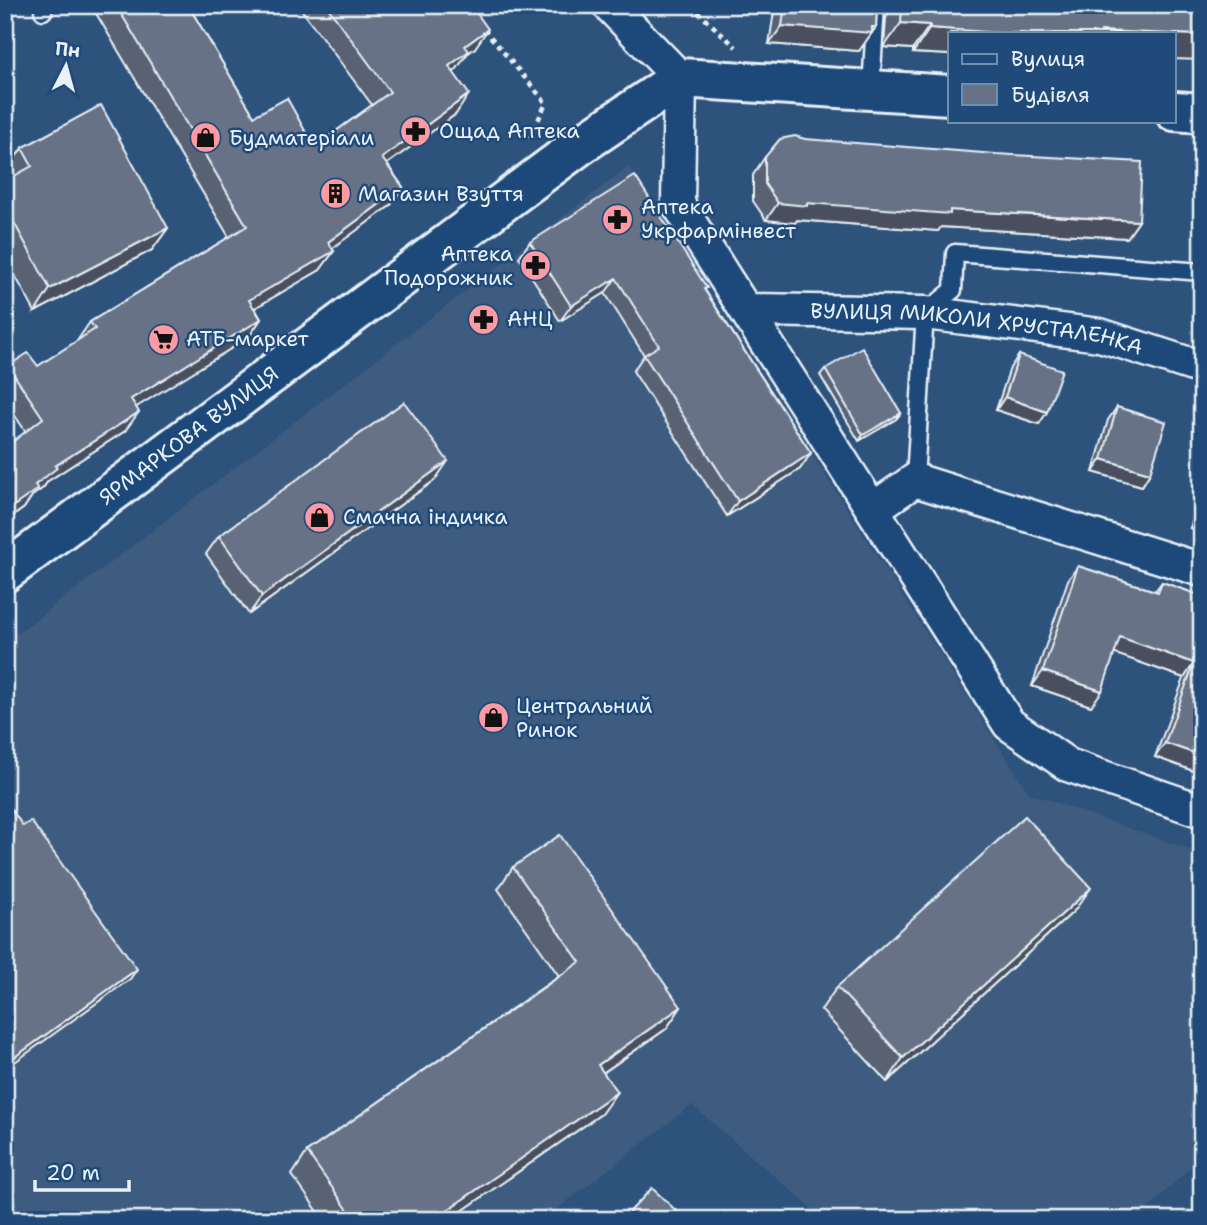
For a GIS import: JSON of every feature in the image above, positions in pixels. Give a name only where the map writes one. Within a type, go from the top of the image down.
[{"type":"street","points":[[609,5],[680,78],[948,95]]},
{"type":"street","points":[[680,78],[678,204],[1009,724],[1068,765],[1202,811]]},
{"type":"street","name":"ЯРМАРКОВА ВУЛИЦЯ","points":[[5,572],[579,146],[680,78]]},
{"type":"street","points":[[1176,111],[1202,113]]},
{"type":"street","name":"ВУЛИЦЯ МИКОЛИ ХРУСТАЛЕНКА","points":[[747,310],[925,313],[1100,335],[1202,368]]},
{"type":"street","points":[[873,509],[915,480],[1202,570]]},
{"type":"lane","points":[[871,89],[876,5]]},
{"type":"lane","points":[[915,480],[925,313],[953,290],[955,253],[1202,272]]},
{"type":"path","points":[[481,25],[546,103],[525,150]]},
{"type":"shaded area","name":"Центральний Ринок","points":[[628,167],[1029,793],[1202,854],[1202,1155],[1137,1220],[825,1220],[692,1105],[543,1220],[5,1220],[5,643]]},
{"type":"building","points":[[116,5],[188,5],[254,116],[287,98],[314,147],[390,92],[326,5],[471,5],[488,29],[465,46],[469,51],[449,66],[469,94],[382,158],[403,187],[328,242],[334,251],[249,300],[261,319],[131,399],[139,412],[55,466],[57,468],[35,485],[38,489],[5,512],[5,445],[43,418],[8,366],[28,353],[38,366],[95,329],[90,322],[247,226]]},
{"type":"building","points":[[785,5],[877,5],[876,27],[872,27],[872,33],[782,26]]},
{"type":"building","points":[[902,5],[1202,5],[1202,35],[1176,32],[987,32],[901,23]]},
{"type":"building","points":[[101,105],[168,228],[50,289],[5,206],[5,181],[32,166],[22,148]]},
{"type":"building","points":[[795,136],[996,154],[1142,162],[1139,221],[950,210],[950,214],[778,203],[765,184],[765,157],[780,139]]},
{"type":"building","points":[[635,176],[707,288],[704,289],[811,453],[738,501],[644,355],[659,346],[616,278],[571,306],[530,242]]},
{"type":"building","points":[[862,347],[901,413],[863,435],[825,369]]},
{"type":"building","points":[[1019,355],[1062,370],[1047,412],[1005,397]]},
{"type":"building","name":"Смачна індичка","points":[[404,402],[448,461],[262,596],[219,536]]},
{"type":"building","points":[[1117,407],[1166,422],[1150,473],[1102,459]]},
{"type":"building","points":[[1078,566],[1158,592],[1162,582],[1202,596],[1202,756],[1165,743],[1194,663],[1120,637],[1102,691],[1043,671]]},
{"type":"building","points":[[5,800],[23,826],[31,821],[137,969],[5,1064]]},
{"type":"building","points":[[1025,816],[1091,888],[903,1058],[837,987]]},
{"type":"building","points":[[560,835],[681,1007],[598,1065],[617,1092],[433,1220],[355,1220],[307,1152],[580,962],[513,867]]},
{"type":"building","points":[[652,1188],[686,1220],[622,1220]]},
{"type":"place","name":"Ощад Аптека","points":[[416,131]]},
{"type":"place","name":"Будматеріали","points":[[206,138]]},
{"type":"place","name":"Магазин Взуття","points":[[335,194]]},
{"type":"place","name":"Аптека Укрфармінвест","points":[[618,219]]},
{"type":"place","name":"Аптека Подорожник","points":[[536,266]]},
{"type":"place","name":"АНЦ","points":[[484,319]]},
{"type":"place","name":"АТБ-маркет","points":[[163,339]]},
{"type":"place","name":"Смачна індичка","points":[[320,517]]},
{"type":"place","name":"Центральний Ринок","points":[[493,718]]}]
